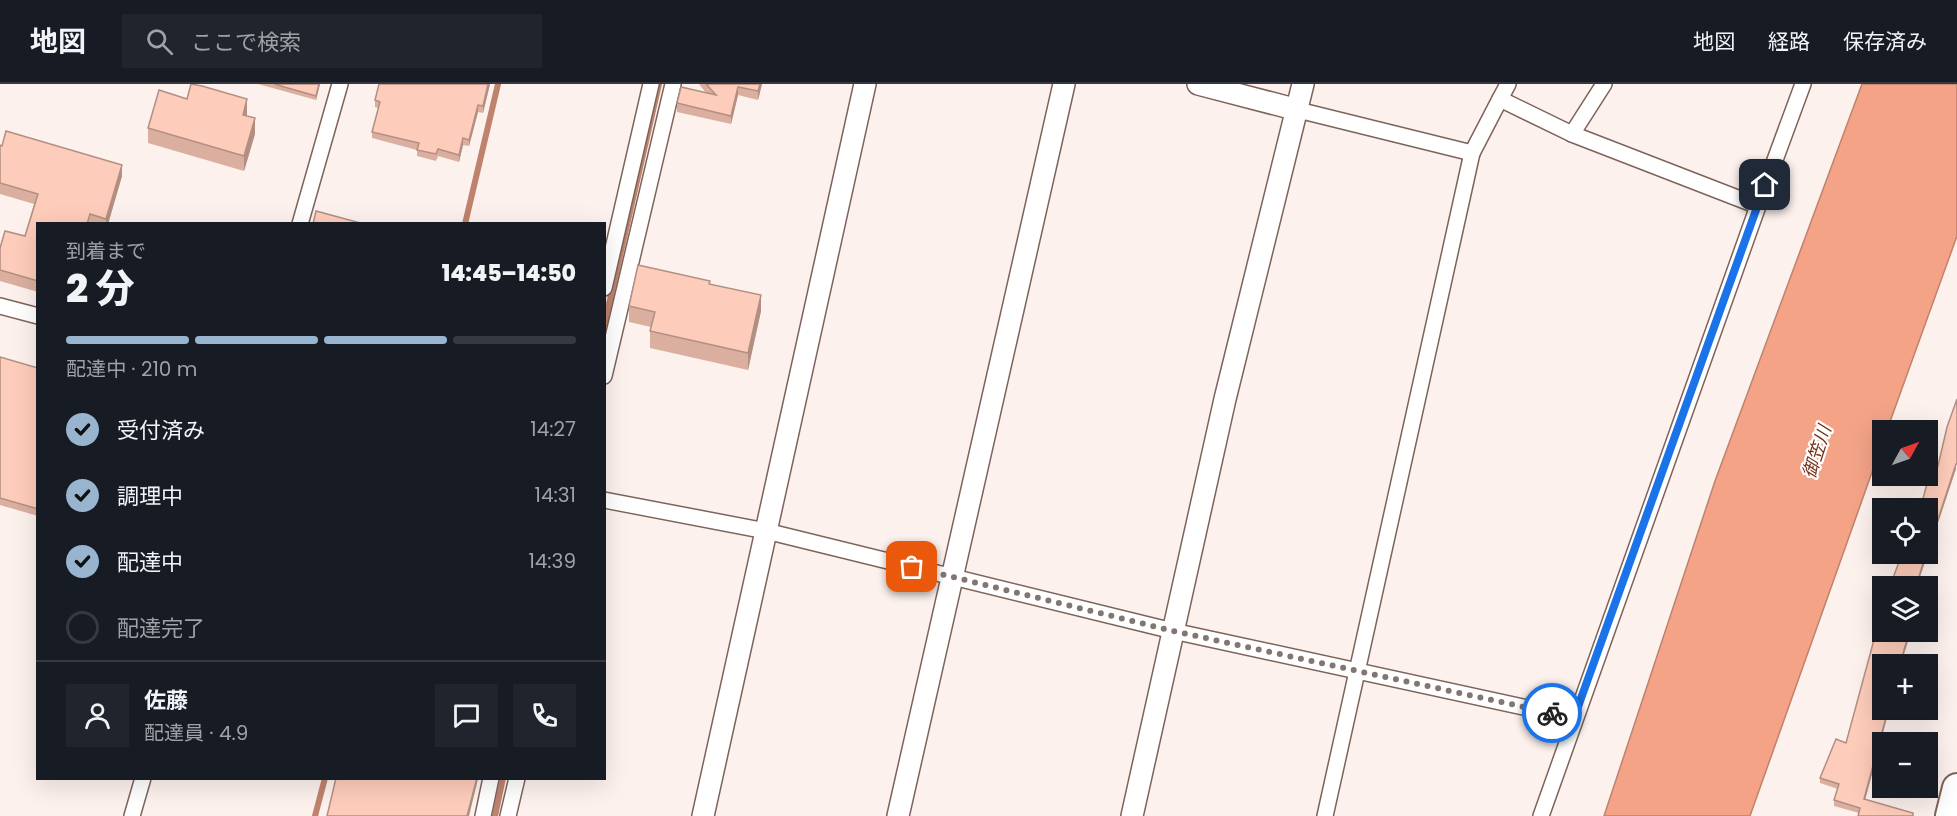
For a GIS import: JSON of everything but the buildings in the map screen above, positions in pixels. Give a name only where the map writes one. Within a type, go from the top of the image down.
[{"type":"highway","points":[[1950,816],[1957,788]]},
{"type":"highway","points":[[1955,816],[1957,804]]},
{"type":"street","points":[[301,222],[340,84]]},
{"type":"street","points":[[606,279],[651,84]]},
{"type":"street","points":[[606,368],[673,84]]},
{"type":"street","points":[[703,816],[866,84]]},
{"type":"street","points":[[898,816],[1064,84]]},
{"type":"street","points":[[1198,84],[1472,153]]},
{"type":"street","points":[[1132,816],[1225,399],[1303,84]]},
{"type":"street","points":[[1325,816],[1472,153],[1508,84]]},
{"type":"street","points":[[1572,134],[1604,84]]},
{"type":"street","points":[[1541,816],[1574,718],[1803,84]]},
{"type":"street","points":[[1500,99],[1572,134],[1758,206]]},
{"type":"street","points":[[0,306],[36,315]]},
{"type":"street","points":[[606,500],[766,531],[1173,631],[1574,718]]},
{"type":"street","points":[[132,816],[142,780]]},
{"type":"street","points":[[483,816],[491,780]]},
{"type":"street","points":[[508,816],[517,780]]},
{"type":"water","name":"御笠川","points":[[1862,84],[1957,84],[1957,236],[1891,420],[1872,420],[1872,472],[1750,816],[1604,816],[1715,481]]},
{"type":"waterway","points":[[465,222],[498,84]]},
{"type":"waterway","points":[[606,317],[659,84]]},
{"type":"waterway","points":[[315,816],[324,780]]},
{"type":"waterway","points":[[495,816],[503,780]]},
{"type":"way so far","points":[[912,567],[1173,631],[1552,713]]},
{"type":"route","points":[[1552,713],[1574,718],[1765,185]]}]
